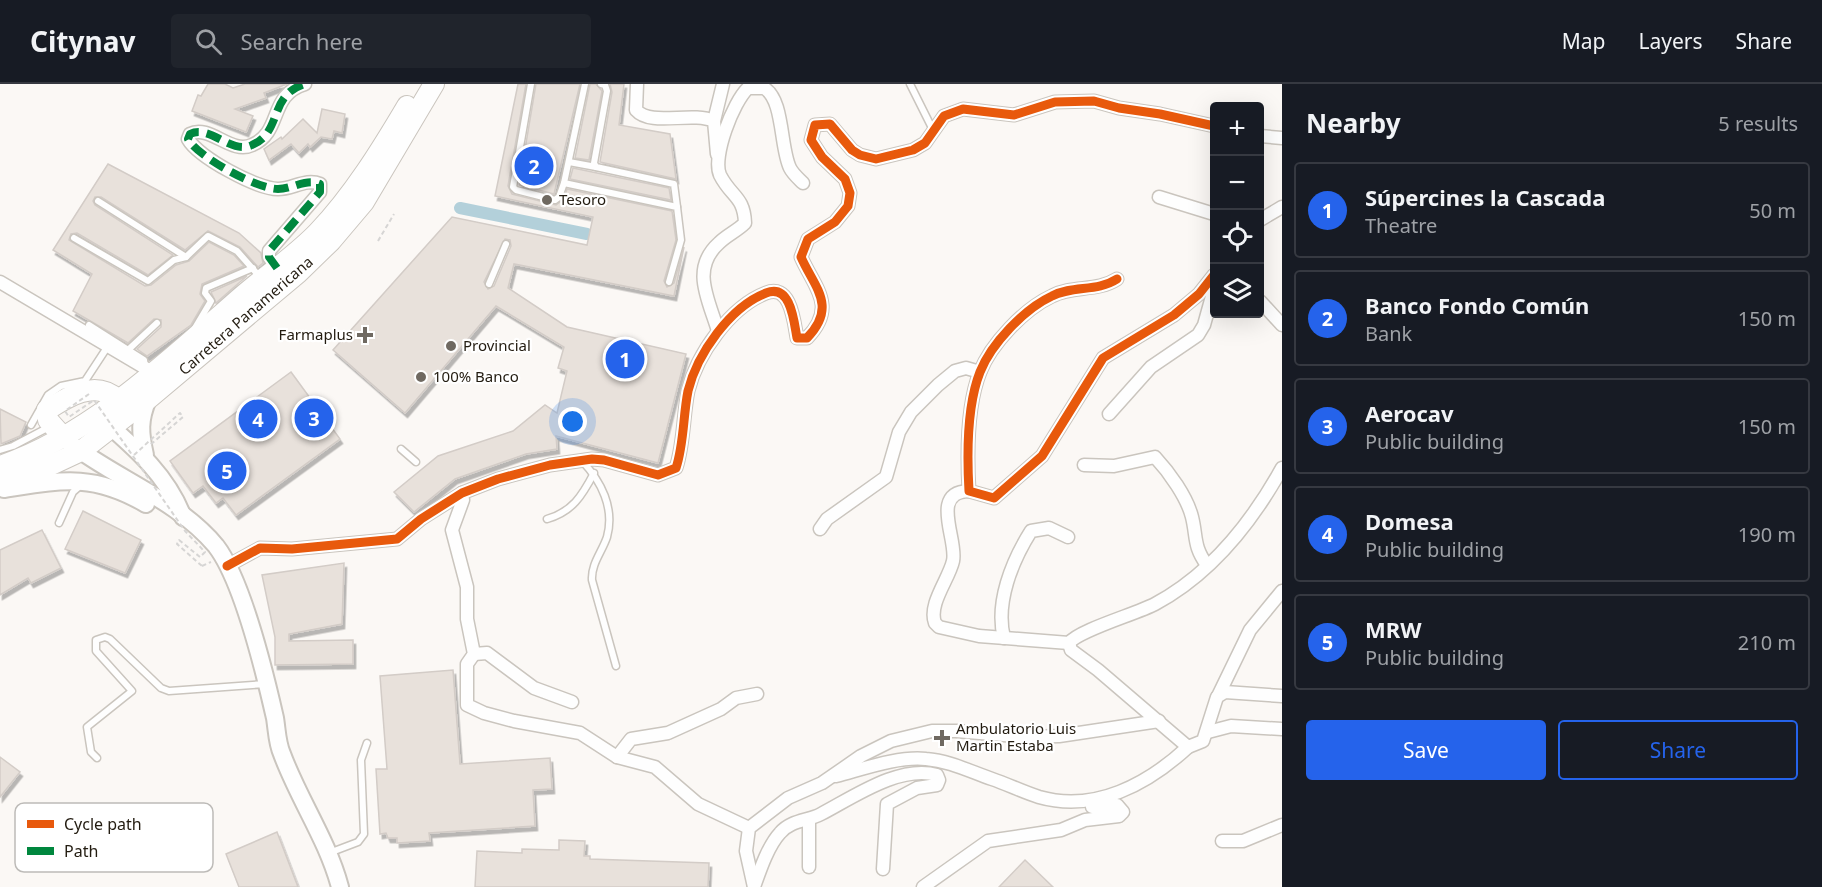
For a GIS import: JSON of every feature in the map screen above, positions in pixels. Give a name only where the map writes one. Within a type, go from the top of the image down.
[{"type":"main road","name":"Carretera Panamericana","points":[[0,484],[34,473],[148,370],[190,340],[264,272],[316,234],[346,200],[419,84]]},
{"type":"main road","name":"Carretera Panamericana","points":[[0,466],[112,428],[298,273],[331,241],[364,202],[434,84]]},
{"type":"main road","points":[[67,443],[45,415],[47,410],[81,391],[101,392],[117,399]]},
{"type":"street","points":[[264,272],[269,251],[320,192],[320,184],[314,181],[276,189],[255,183],[218,163],[188,139],[190,134],[202,132],[239,147],[254,145],[271,128],[283,96],[294,87],[305,84]]},
{"type":"street","points":[[637,84],[636,110],[640,115],[662,118],[702,116],[714,121]]},
{"type":"street","points":[[718,331],[703,287],[703,266],[720,241],[745,223],[744,206],[727,187],[719,172],[714,121],[723,84]]},
{"type":"street","points":[[718,155],[741,94],[748,88],[764,88],[773,98],[791,171],[803,183]]},
{"type":"street","points":[[227,566],[260,548],[292,549],[397,539],[429,513],[462,493],[498,479],[550,465],[604,460],[658,475],[676,468],[680,457],[689,389],[718,331],[753,298],[771,291],[783,294],[790,303],[797,338],[807,338],[821,318],[818,284],[801,257],[808,239],[835,222],[848,206],[850,193],[845,179],[822,157],[812,140],[815,125],[830,124],[852,150],[860,155],[876,159],[913,150],[925,143],[944,116],[963,109],[1014,115],[1055,102],[1094,100],[1119,108],[1210,125]]},
{"type":"street","points":[[1264,136],[1282,138]]},
{"type":"street","points":[[1159,197],[1210,212]]},
{"type":"street","points":[[1264,217],[1282,207]]},
{"type":"street","points":[[969,491],[970,424],[980,372],[1009,328],[1026,311],[1068,290],[1104,287],[1117,279]]},
{"type":"street","points":[[1069,643],[1004,638],[939,627],[933,619],[953,562],[955,546],[946,510],[952,498],[961,491],[994,498],[1011,484],[1042,456],[1102,358],[1174,315],[1199,294],[1210,281]]},
{"type":"street","points":[[0,282],[148,370]]},
{"type":"street","points":[[1110,414],[1151,368],[1198,335],[1210,303]]},
{"type":"street","points":[[1264,305],[1282,325]]},
{"type":"street","points":[[820,529],[827,519],[886,477],[899,432],[910,412],[955,371],[966,368],[980,372]]},
{"type":"street","points":[[140,495],[152,476],[140,431],[141,417],[148,399]]},
{"type":"street","points":[[97,414],[145,455],[176,497],[183,517],[216,546],[227,566],[252,630],[267,684],[280,750],[328,853],[340,887]]},
{"type":"street","points":[[67,443],[167,516],[183,517]]},
{"type":"street","points":[[67,443],[91,481]]},
{"type":"street","points":[[1084,465],[1132,464],[1151,456],[1155,457],[1192,515],[1194,542],[1207,565]]},
{"type":"street","points":[[1188,747],[1071,650],[1069,643],[1073,637],[1089,629],[1107,625],[1157,603],[1207,565],[1230,545],[1244,527],[1282,468]]},
{"type":"street","points":[[0,490],[54,482],[91,481],[140,495]]},
{"type":"street","points":[[0,496],[54,482]]},
{"type":"street","points":[[462,493],[463,500],[452,530],[467,587],[467,619],[474,654]]},
{"type":"street","points":[[1004,638],[1000,624],[1002,603],[1015,563],[1031,531],[1049,528],[1068,537]]},
{"type":"street","points":[[829,778],[924,758],[957,765],[1037,797],[1059,801],[1083,801],[1131,790],[1174,760],[1188,747],[1203,741],[1208,732],[1211,713],[1217,697],[1250,630],[1282,591]]},
{"type":"street","points":[[572,702],[534,688],[488,653],[474,654],[466,664],[467,705],[472,709],[514,721],[580,733],[617,757],[655,767],[698,804],[748,828]]},
{"type":"street","points":[[1217,697],[1225,692],[1282,696]]},
{"type":"street","points":[[617,757],[632,739],[668,733],[721,709],[736,698],[757,694]]},
{"type":"street","points":[[754,887],[746,851],[748,828],[788,798],[829,778],[861,756],[891,741],[932,731],[981,731],[1027,738],[1100,731],[1159,722]]},
{"type":"street","points":[[1208,732],[1231,726],[1282,729]]},
{"type":"street","points":[[754,887],[780,833],[794,823],[809,819],[859,791],[909,775],[936,775],[939,780],[937,785],[917,788],[887,804],[883,869]]},
{"type":"street","points":[[923,887],[988,842],[1061,830],[1085,820],[1119,816],[1123,812],[1117,805],[1081,808],[1064,805],[1059,801]]},
{"type":"street","points":[[809,819],[809,867]]},
{"type":"street","points":[[1222,842],[1243,841],[1282,825]]},
{"type":"lane","points":[[531,84],[513,187],[516,190],[555,200],[559,197],[564,183],[585,84]]},
{"type":"lane","points":[[596,167],[594,163],[607,91],[605,85],[601,84]]},
{"type":"lane","points":[[910,84],[934,132]]},
{"type":"lane","points":[[569,162],[674,184],[681,240],[669,282]]},
{"type":"lane","points":[[564,183],[677,207]]},
{"type":"lane","points":[[98,201],[186,256]]},
{"type":"lane","points":[[74,238],[148,281],[174,260],[186,256],[208,236],[237,251],[264,272]]},
{"type":"lane","points":[[489,284],[506,244]]},
{"type":"lane","points":[[190,340],[198,321],[211,302],[205,293],[206,288],[264,272]]},
{"type":"lane","points":[[128,350],[157,323]]},
{"type":"lane","points":[[88,325],[144,360],[148,370]]},
{"type":"lane","points":[[31,425],[48,395],[62,386],[85,381],[108,346]]},
{"type":"lane","points":[[0,450],[13,446],[67,443]]},
{"type":"lane","points":[[401,449],[416,462]]},
{"type":"lane","points":[[581,461],[594,473],[608,502],[607,536],[591,570],[616,666]]},
{"type":"lane","points":[[547,519],[560,515],[575,504],[594,473]]},
{"type":"lane","points":[[59,523],[73,492],[91,481]]},
{"type":"lane","points":[[97,758],[91,752],[87,727],[132,691],[96,651],[96,640],[105,637],[110,639],[161,688],[170,691],[267,684]]},
{"type":"lane","points":[[328,853],[358,842],[364,834],[361,760],[367,743]]},
{"type":"path","points":[[378,241],[394,214]]},
{"type":"path","points":[[89,394],[65,411],[69,417],[94,400],[145,455],[184,531],[205,552],[200,557],[179,540],[177,544],[202,566]]},
{"type":"path","points":[[180,413],[183,417],[145,455],[180,413]]},
{"type":"building","points":[[208,84],[225,84],[233,88],[245,84],[287,84],[264,93],[266,98],[235,109],[253,116],[246,132],[192,111],[198,95],[201,96]]},
{"type":"building","points":[[518,84],[526,84],[508,186],[512,194],[556,205],[564,199],[567,189],[672,211],[676,240],[664,281],[667,287],[674,283],[684,247],[674,296],[514,264],[508,288],[567,327],[686,354],[658,463],[556,436],[557,449],[526,454],[455,479],[414,512],[394,492],[438,456],[513,431],[545,405],[557,413],[567,371],[558,368],[564,347],[496,306],[405,413],[333,350],[452,217],[587,245],[593,217],[495,196]],"holes":[[[505,239],[510,240],[511,246],[494,286],[488,289],[484,282]]]},
{"type":"building","points":[[536,84],[580,84],[554,194],[519,185]]},
{"type":"building","points":[[590,84],[596,84],[602,91],[589,160],[575,158]]},
{"type":"building","points":[[610,84],[624,84],[619,125],[670,134],[676,179],[600,162],[612,92]]},
{"type":"building","points":[[322,109],[345,114],[342,133],[334,131],[332,139],[321,137],[310,147],[308,144],[299,153],[291,144],[269,160],[264,149],[281,137],[282,139],[303,119],[317,133]]},
{"type":"building","points":[[108,164],[239,233],[261,253],[263,263],[258,267],[240,247],[208,231],[185,250],[101,197],[95,197],[93,201],[95,205],[173,255],[148,275],[77,233],[71,234],[69,240],[145,286],[151,285],[176,265],[189,261],[209,242],[234,255],[244,266],[202,284],[200,294],[205,301],[191,325],[147,356],[137,349],[161,327],[161,320],[154,319],[128,343],[73,311],[92,274],[53,250]]},
{"type":"building","points":[[573,168],[669,188],[671,200],[570,179]]},
{"type":"building","points":[[247,276],[233,288],[216,303],[211,292]]},
{"type":"building","points":[[291,372],[340,439],[236,515],[223,498],[216,503],[203,486],[193,493],[170,461]]},
{"type":"building","points":[[0,409],[26,422],[20,436],[1,444]]},
{"type":"building","points":[[83,511],[141,540],[125,573],[65,549]]},
{"type":"building","points":[[42,530],[61,568],[31,583],[28,578],[0,595],[0,550]]},
{"type":"building","points":[[344,563],[342,624],[289,634],[289,641],[353,640],[353,664],[275,665],[275,637],[262,575]]},
{"type":"building","points":[[453,670],[460,764],[550,758],[552,789],[533,790],[535,826],[429,833],[430,841],[397,843],[397,838],[388,838],[386,833],[380,834],[376,769],[387,769],[380,676]]},
{"type":"building","points":[[0,757],[20,772],[0,797]]},
{"type":"building","points":[[277,832],[298,887],[239,887],[226,854]]},
{"type":"building","points":[[559,840],[585,841],[584,856],[590,856],[590,859],[709,863],[708,887],[475,887],[477,851],[522,853],[522,849],[559,850]]},
{"type":"building","points":[[1025,860],[1053,887],[999,887]]},
{"type":"waterway","points":[[460,208],[587,234]]},
{"type":"marked path","points":[[277,268],[269,257],[269,251],[320,192],[320,184],[310,182],[284,189],[256,184],[215,163],[188,139],[190,134],[198,132],[236,146],[252,145],[268,132],[285,96],[293,89],[305,84]]},
{"type":"cycle path","points":[[227,566],[260,548],[292,549],[397,539],[421,519],[462,493],[498,479],[550,465],[592,459],[604,460],[658,475],[676,468],[692,377],[707,347],[728,320],[753,300],[774,291],[781,294],[790,306],[797,338],[807,338],[821,316],[822,306],[817,287],[801,257],[808,239],[835,222],[848,206],[850,193],[845,179],[822,157],[811,140],[815,125],[830,124],[852,150],[860,155],[876,159],[913,150],[925,143],[944,116],[963,109],[1014,115],[1055,102],[1094,101],[1210,125]]},
{"type":"cycle path","points":[[1117,279],[1101,286],[1060,293],[1041,302],[1020,318],[992,350],[980,372],[970,415],[969,491],[994,498],[1042,456],[1103,358],[1174,315],[1199,294],[1210,280]]},
{"type":"place","name":"Banco Fondo Común","points":[[534,166]]},
{"type":"place","name":"Tesoro","points":[[547,200]]},
{"type":"place","name":"Farmaplus","points":[[365,335]]},
{"type":"place","name":"Provincial","points":[[451,346]]},
{"type":"place","name":"Súpercines la Cascada","points":[[625,359]]},
{"type":"place","name":"100% Banco","points":[[421,377]]},
{"type":"place","name":"Aerocav","points":[[314,418]]},
{"type":"place","name":"Domesa","points":[[258,419]]},
{"type":"place","name":"MRW","points":[[227,471]]},
{"type":"place","name":"Ambulatorio Luis Martin Estaba","points":[[942,738]]}]
